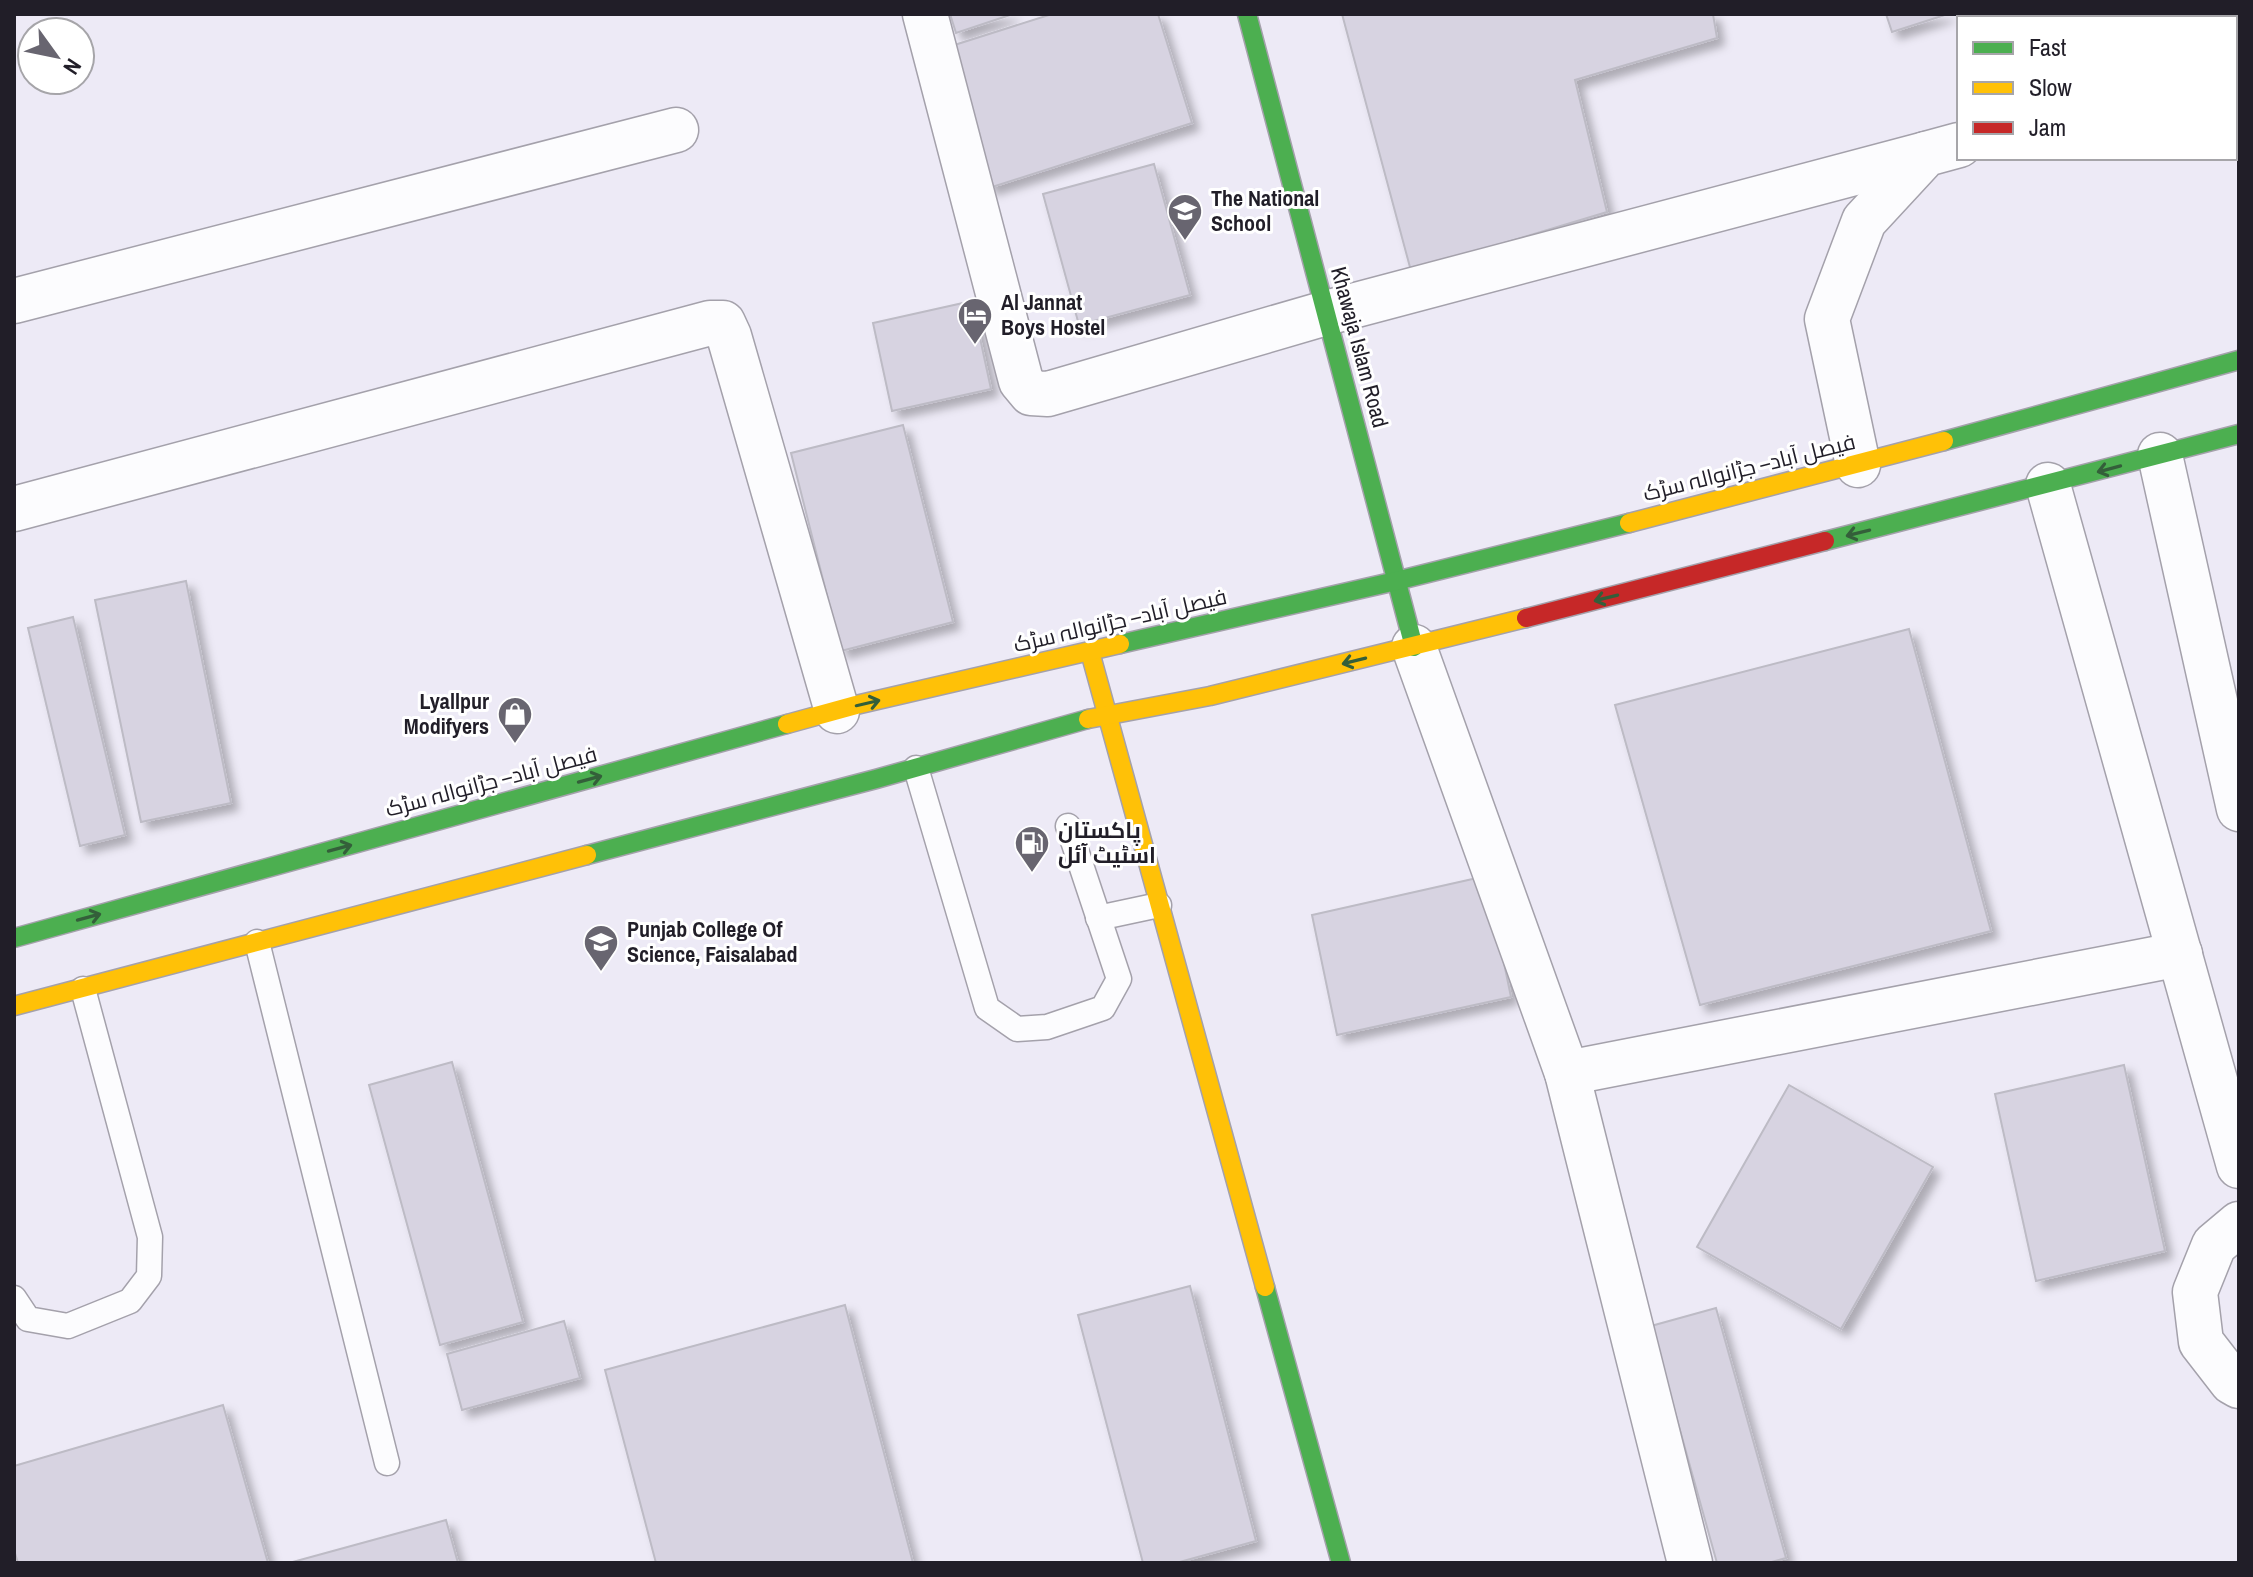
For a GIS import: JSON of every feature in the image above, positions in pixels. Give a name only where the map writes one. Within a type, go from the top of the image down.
[{"type":"main road","name":"Khawaja Islam Road","points":[[1247,14],[1414,647]]},
{"type":"main road","name":"فیصل آباد– جڑانوالہ سڑک","points":[[14,938],[837,711],[1396,581],[1858,465],[2239,360]]},
{"type":"main road","points":[[14,1006],[916,768],[1106,714],[1210,696],[1414,647],[2239,434]]},
{"type":"main road","points":[[1090,652],[1341,1563]]},
{"type":"street","points":[[925,14],[1021,381],[1031,393],[1048,394],[1326,313],[1942,149]]},
{"type":"street","points":[[14,301],[676,130]]},
{"type":"street","points":[[1858,465],[1827,319],[1864,221],[1942,149]]},
{"type":"street","points":[[14,509],[710,323],[723,323],[734,351],[837,711]]},
{"type":"street","points":[[2160,455],[2227,697],[2239,809]]},
{"type":"street","points":[[2048,485],[2239,1166]]},
{"type":"street","points":[[1414,647],[1567,1073],[1690,1563]]},
{"type":"street","points":[[1567,1073],[2180,954]]},
{"type":"street","points":[[2239,1224],[2214,1245],[2195,1292],[2201,1342],[2232,1382],[2239,1386]]},
{"type":"lane","points":[[916,768],[987,1008],[1017,1029],[1047,1027],[1103,1008],[1119,979],[1068,826]]},
{"type":"lane","points":[[1098,918],[1159,905]]},
{"type":"lane","points":[[257,942],[387,1463]]},
{"type":"lane","points":[[14,1298],[28,1319],[68,1326],[130,1301],[149,1276],[150,1237],[83,989]]},
{"type":"building","points":[[950,14],[1013,14],[956,33]]},
{"type":"building","points":[[1052,14],[1158,14],[1192,123],[989,188],[945,48]]},
{"type":"building","points":[[1342,14],[1713,14],[1717,38],[1575,80],[1607,212],[1411,271]]},
{"type":"building","points":[[1886,14],[1948,14],[1892,32]]},
{"type":"building","points":[[1154,164],[1190,295],[1079,325],[1043,194]]},
{"type":"building","points":[[972,301],[991,389],[892,411],[873,323]]},
{"type":"building","points":[[903,425],[953,622],[841,651],[791,453]]},
{"type":"building","points":[[186,581],[231,803],[141,822],[95,600]]},
{"type":"building","points":[[73,617],[125,835],[80,846],[28,628]]},
{"type":"building","points":[[1909,629],[1991,931],[1700,1005],[1615,705]]},
{"type":"building","points":[[1486,876],[1511,997],[1337,1035],[1312,915]]},
{"type":"building","points":[[452,1062],[523,1322],[440,1345],[369,1085]]},
{"type":"building","points":[[2124,1065],[2165,1251],[2036,1281],[1995,1094]]},
{"type":"building","points":[[1789,1085],[1933,1167],[1841,1329],[1697,1247]]},
{"type":"building","points":[[1190,1286],[1256,1541],[1176,1563],[1143,1563],[1078,1315]]},
{"type":"building","points":[[845,1305],[913,1563],[656,1563],[605,1370]]},
{"type":"building","points":[[1716,1308],[1786,1558],[1768,1563],[1717,1563],[1651,1326]]},
{"type":"building","points":[[564,1321],[580,1378],[462,1410],[447,1354]]},
{"type":"building","points":[[223,1405],[268,1563],[18,1563],[14,1550],[14,1466]]},
{"type":"building","points":[[446,1520],[458,1563],[289,1563]]},
{"type":"traffic: fast","points":[[1247,14],[1414,647]]},
{"type":"traffic: fast","points":[[1944,441],[2239,360]]},
{"type":"traffic: fast","points":[[1825,541],[2239,434]]},
{"type":"traffic: fast","points":[[1120,644],[1396,581],[1629,523]]},
{"type":"traffic: fast","points":[[587,855],[1088,719]]},
{"type":"traffic: fast","points":[[14,938],[787,724]]},
{"type":"traffic: fast","points":[[1265,1287],[1341,1563]]},
{"type":"traffic: slow","points":[[1629,523],[1944,441]]},
{"type":"traffic: slow","points":[[1088,719],[1210,696],[1526,618]]},
{"type":"traffic: slow","points":[[787,724],[1120,644]]},
{"type":"traffic: slow","points":[[1090,652],[1265,1287]]},
{"type":"traffic: slow","points":[[14,1006],[587,855]]},
{"type":"traffic: jam","points":[[1526,618],[1825,541]]},
{"type":"place","name":"The National School","points":[[1185,242]]},
{"type":"place","name":"Al Jannat Boys Hostel","points":[[975,346]]},
{"type":"place","name":"Lyallpur Modifyers","points":[[515,745]]},
{"type":"place","name":"پاکستان اسٹیٹ آئل","points":[[1032,874]]},
{"type":"place","name":"Punjab College Of Science, Faisalabad","points":[[601,973]]}]
